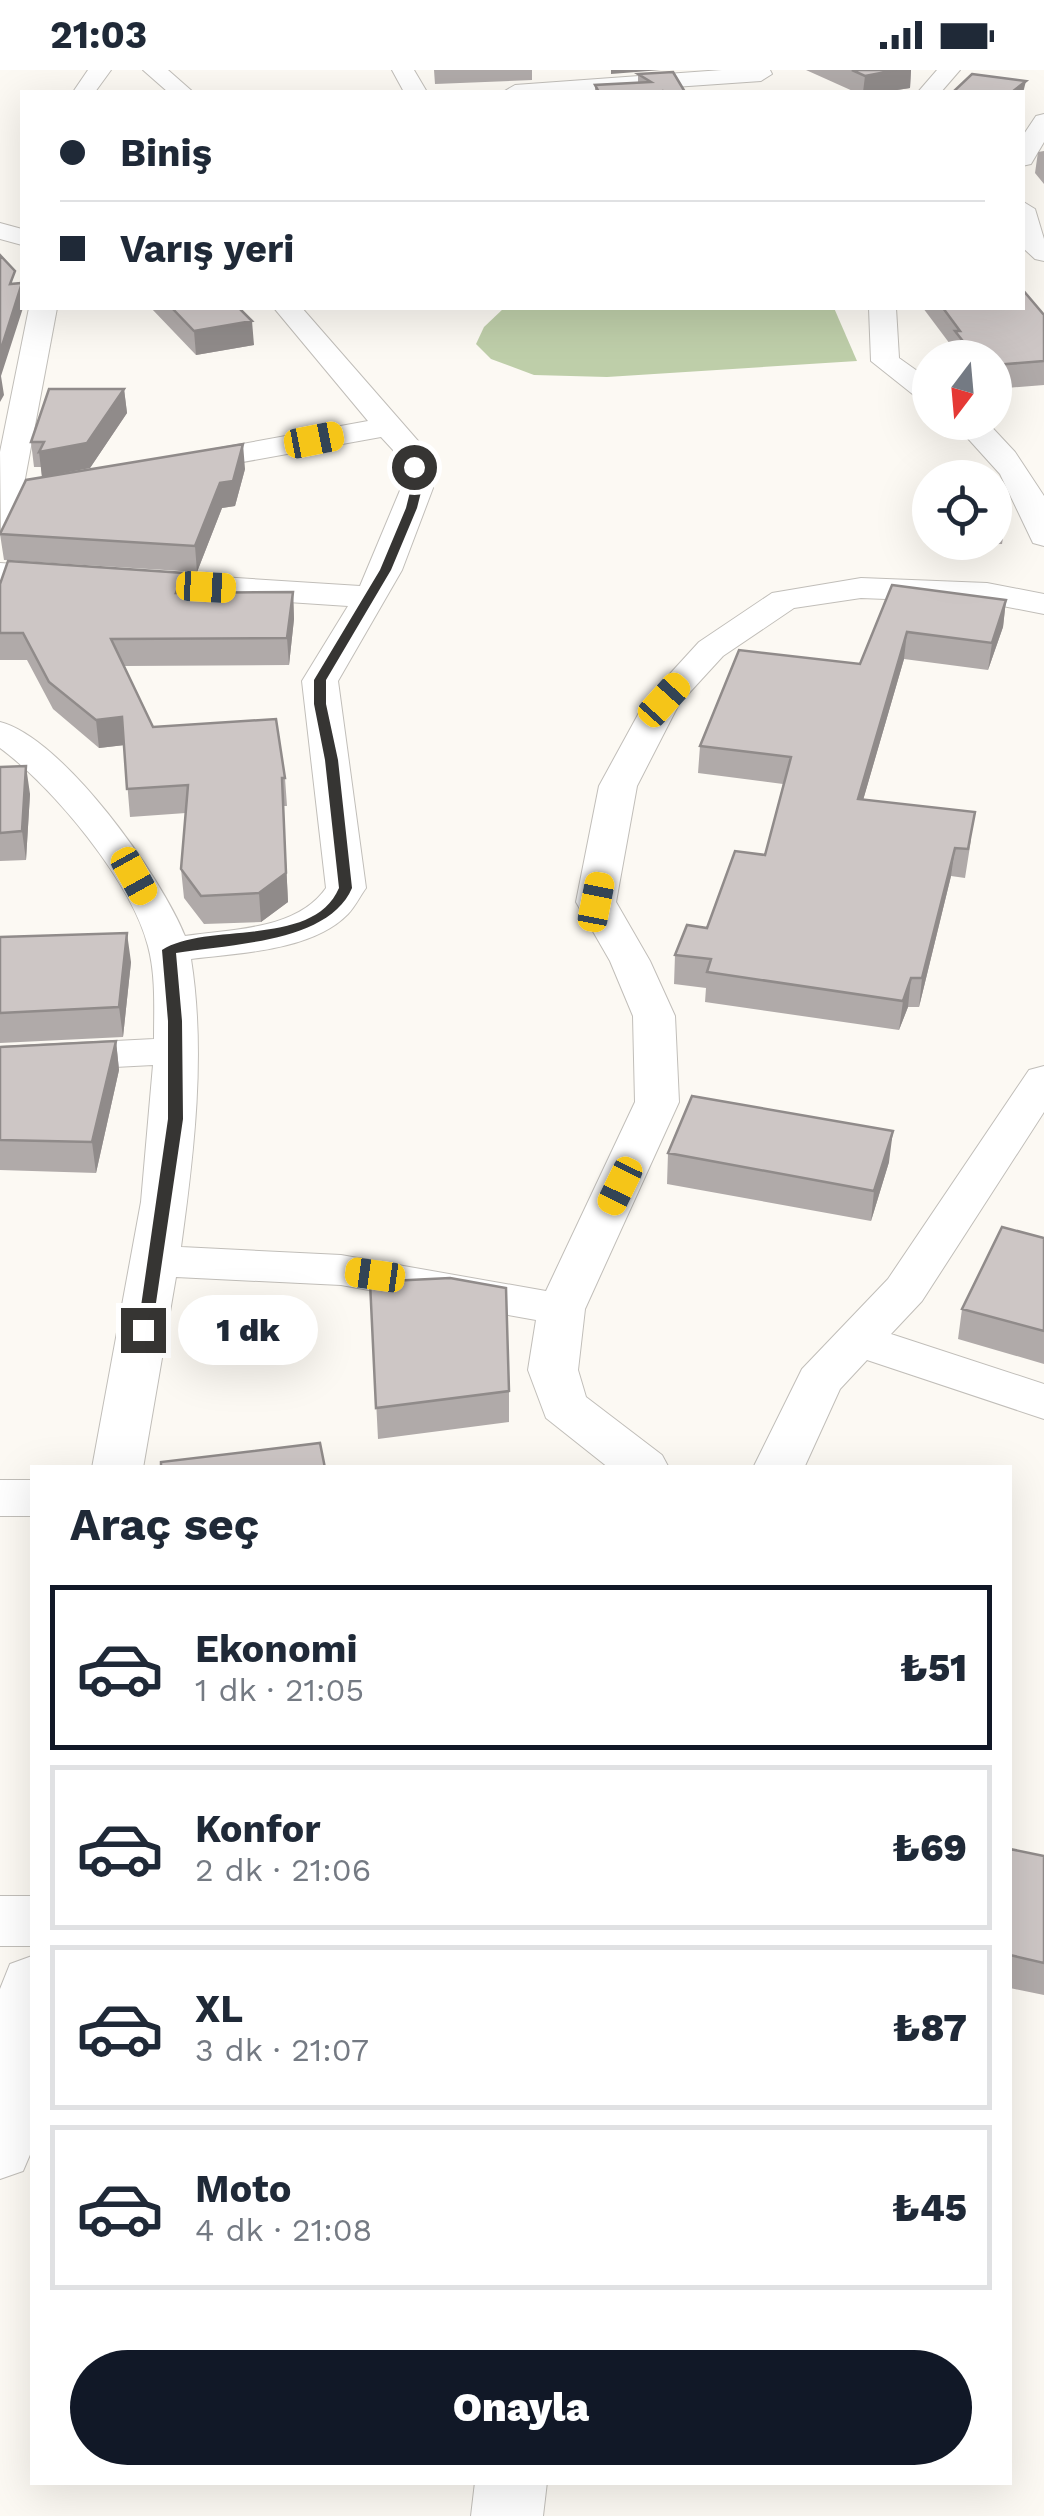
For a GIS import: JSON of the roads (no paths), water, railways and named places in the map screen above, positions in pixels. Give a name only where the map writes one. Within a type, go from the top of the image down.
[{"type":"street","points":[[154,70],[179,90]]},
{"type":"street","points":[[931,90],[950,70]]},
{"type":"street","points":[[546,90],[764,76]]},
{"type":"street","points":[[1025,154],[1044,121]]},
{"type":"street","points":[[1025,219],[1031,241],[1044,253]]},
{"type":"street","points":[[0,528],[43,310]]},
{"type":"street","points":[[169,950],[301,928],[339,904],[346,888],[320,680],[372,597],[412,508],[416,488],[408,448],[290,310]]},
{"type":"street","points":[[882,310],[885,361],[912,381]]},
{"type":"street","points":[[0,382],[30,382]]},
{"type":"street","points":[[162,468],[390,426]]},
{"type":"street","points":[[991,440],[1039,516],[1044,536]]},
{"type":"street","points":[[9,496],[104,478]]},
{"type":"street","points":[[0,573],[372,597]]},
{"type":"street","points":[[640,1465],[564,1406],[553,1370],[560,1309],[658,1102],[654,1016],[630,960],[596,902],[618,786],[664,700],[711,649],[784,600],[861,588],[987,593],[1044,604]]},
{"type":"street","points":[[0,733],[25,746],[118,849],[164,932],[169,950],[176,1119],[156,1261],[118,1465]]},
{"type":"street","points":[[0,1060],[176,1051]]},
{"type":"street","points":[[779,1465],[819,1381],[905,1290],[1044,1079]]},
{"type":"street","points":[[156,1261],[342,1270],[560,1309]]},
{"type":"street","points":[[857,1340],[1044,1402]]},
{"type":"street","points":[[0,1498],[30,1498]]},
{"type":"street","points":[[0,1921],[30,1921]]},
{"type":"street","points":[[16,2115],[30,1999]]},
{"type":"street","points":[[507,2516],[512,2485]]}]
